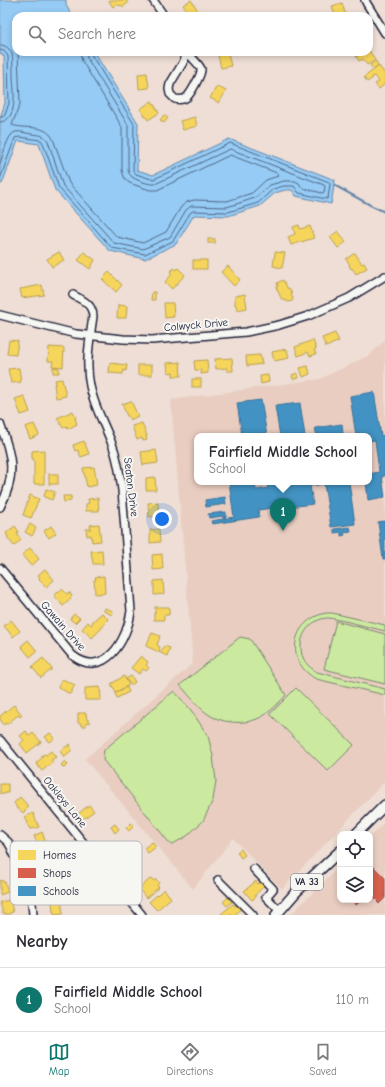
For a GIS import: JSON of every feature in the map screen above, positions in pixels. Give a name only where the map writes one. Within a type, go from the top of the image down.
[{"type":"main road","points":[[359,831],[385,805]]},
{"type":"main road","name":"VA 33","points":[[278,913],[296,892],[337,854]]},
{"type":"street","points":[[153,0],[161,12]]},
{"type":"street","points":[[365,0],[372,12]]},
{"type":"street","points":[[373,14],[385,33]]},
{"type":"street","points":[[186,56],[170,84],[169,89],[170,94],[175,99],[180,100],[187,97],[201,74],[199,65],[191,56]]},
{"type":"street","name":"Colwyck Drive","points":[[0,314],[52,329],[76,334],[123,340],[152,340],[239,332],[279,326],[308,316],[349,298],[385,276]]},
{"type":"street","name":"Seaton Drive","points":[[73,294],[90,306],[93,312],[88,361],[90,388],[112,444],[120,471],[131,611],[129,625],[120,644]]},
{"type":"street","points":[[0,424],[9,450],[12,470],[8,488],[0,507]]},
{"type":"street","name":"Gawain Drive","points":[[0,568],[72,655],[77,659],[87,663],[101,661],[109,656],[120,644]]},
{"type":"street","name":"Oakleys Lane","points":[[0,740],[82,841]]},
{"type":"street","points":[[0,835],[10,845]]},
{"type":"street","points":[[254,869],[273,889],[266,897],[278,913]]},
{"type":"street","points":[[218,880],[253,915]]},
{"type":"street","points":[[32,905],[33,915]]},
{"type":"street","name":"Oakleys Lane","points":[[134,905],[142,915]]},
{"type":"shaded area","points":[[385,340],[385,781],[282,889],[233,838],[193,889],[85,759],[193,663],[171,400],[320,379],[370,355]]},
{"type":"shaded area","points":[[385,822],[385,915],[290,915],[337,869],[337,903],[373,903],[373,834]]},
{"type":"green space","points":[[326,613],[385,625],[385,631],[349,622],[324,618],[309,627],[303,636],[301,642],[301,652],[306,662],[317,672],[385,689],[385,695],[316,679],[306,671],[299,662],[296,652],[296,642],[299,632],[305,624],[314,617]]},
{"type":"green space","points":[[336,621],[385,634],[385,684],[324,669]]},
{"type":"green space","points":[[240,637],[250,639],[286,695],[269,712],[257,719],[244,722],[223,721],[202,710],[180,685]]},
{"type":"green space","points":[[296,688],[354,745],[328,771],[270,714]]},
{"type":"green space","points":[[174,691],[191,710],[208,736],[213,756],[216,781],[213,800],[203,821],[187,836],[171,845],[103,760],[104,750]]},
{"type":"water","points":[[0,0],[66,0],[66,5],[70,12],[12,12],[12,56],[96,56],[138,123],[137,170],[153,175],[229,139],[335,180],[331,204],[296,196],[292,190],[285,190],[275,193],[260,206],[228,216],[194,215],[176,244],[145,259],[110,251],[55,190],[39,144],[18,141],[2,184],[0,183],[0,118],[5,103],[4,56],[0,53]]},
{"type":"building: Homes","points":[[126,0],[128,3],[123,7],[117,4],[113,7],[109,1]]},
{"type":"building: Homes","points":[[191,0],[199,12],[188,12],[183,5]]},
{"type":"building: Homes","points":[[342,3],[345,12],[334,12],[332,6]]},
{"type":"building: Homes","points":[[218,56],[229,56],[231,66],[221,68]]},
{"type":"building: Homes","points":[[356,56],[373,56],[375,60],[367,65],[363,59],[359,61]]},
{"type":"building: Homes","points":[[376,61],[378,65],[373,69],[370,65]]},
{"type":"building: Homes","points":[[379,66],[385,74],[385,84],[379,89],[375,84],[379,82],[374,76],[367,82],[364,77]]},
{"type":"building: Homes","points":[[147,73],[149,88],[139,89],[138,74]]},
{"type":"building: Homes","points":[[217,86],[226,91],[219,103],[210,98]]},
{"type":"building: Homes","points":[[152,101],[159,113],[148,120],[140,109]]},
{"type":"building: Homes","points":[[164,115],[168,118],[164,123],[160,120]]},
{"type":"building: Homes","points":[[195,117],[197,126],[183,130],[180,121]]},
{"type":"building: Homes","points":[[299,225],[300,229],[310,226],[314,238],[291,245],[288,237],[295,234],[293,227]]},
{"type":"building: Homes","points":[[338,231],[346,242],[338,248],[330,237]]},
{"type":"building: Homes","points":[[208,239],[215,239],[215,243],[208,243]]},
{"type":"building: Homes","points":[[59,252],[64,260],[52,267],[47,259]]},
{"type":"building: Homes","points":[[84,252],[95,260],[90,269],[78,260]]},
{"type":"building: Homes","points":[[275,252],[285,253],[282,268],[273,266]]},
{"type":"building: Homes","points":[[355,253],[362,264],[364,263],[367,268],[356,274],[352,268],[351,269],[346,259]]},
{"type":"building: Homes","points":[[193,260],[207,260],[207,269],[193,269]]},
{"type":"building: Homes","points":[[228,266],[240,280],[234,286],[221,272]]},
{"type":"building: Homes","points":[[174,268],[176,270],[178,268],[185,275],[172,289],[165,282],[172,274],[170,272]]},
{"type":"building: Homes","points":[[109,272],[122,285],[116,292],[102,279]]},
{"type":"building: Homes","points":[[283,280],[292,293],[292,301],[289,302],[283,299],[282,300],[276,287],[278,286],[277,283]]},
{"type":"building: Homes","points":[[42,285],[44,295],[22,298],[20,289]]},
{"type":"building: Homes","points":[[152,292],[155,292],[155,300],[151,300]]},
{"type":"building: Homes","points":[[245,294],[247,308],[237,310],[235,305],[235,296]]},
{"type":"building: Homes","points":[[164,303],[173,303],[174,317],[165,318]]},
{"type":"building: Homes","points":[[118,305],[127,306],[126,318],[117,318]]},
{"type":"building: Homes","points":[[335,333],[339,341],[326,347],[322,338]]},
{"type":"building: Homes","points":[[9,340],[18,341],[16,355],[7,354]]},
{"type":"building: Homes","points":[[313,340],[316,354],[310,356],[308,352],[298,356],[295,347]]},
{"type":"building: Homes","points":[[49,347],[64,348],[63,367],[52,366],[53,361],[48,361]]},
{"type":"building: Homes","points":[[287,349],[289,358],[274,361],[272,352]]},
{"type":"building: Homes","points":[[260,355],[262,364],[247,366],[246,356]]},
{"type":"building: Homes","points":[[232,358],[233,371],[227,371],[227,368],[216,369],[215,359]]},
{"type":"building: Homes","points":[[207,360],[208,373],[201,374],[201,370],[195,370],[194,361]]},
{"type":"building: Homes","points":[[180,362],[181,376],[173,376],[173,372],[168,373],[167,363]]},
{"type":"building: Homes","points":[[110,363],[127,365],[126,371],[124,370],[123,374],[109,373]]},
{"type":"building: Homes","points":[[138,365],[152,365],[152,375],[138,375]]},
{"type":"building: Homes","points":[[308,366],[310,374],[303,377],[300,368]]},
{"type":"building: Homes","points":[[53,367],[59,368],[59,373],[53,373]]},
{"type":"building: Homes","points":[[19,368],[21,382],[11,383],[8,369]]},
{"type":"building: Homes","points":[[297,373],[299,378],[293,379],[292,375]]},
{"type":"building: Homes","points":[[268,375],[269,382],[261,384],[260,376]]},
{"type":"building: Homes","points":[[62,379],[66,396],[56,398],[54,384],[56,384],[55,380]]},
{"type":"building: Homes","points":[[192,379],[201,379],[201,387],[192,387]]},
{"type":"building: Homes","points":[[24,396],[30,412],[21,415],[15,399]]},
{"type":"building: Homes","points":[[131,401],[138,416],[130,420],[122,404]]},
{"type":"building: Homes","points":[[73,411],[77,424],[68,429],[67,426],[63,428],[57,418]]},
{"type":"building: Homes","points":[[142,423],[147,436],[147,440],[143,441],[142,438],[137,440],[132,426]]},
{"type":"building: Homes","points":[[34,424],[39,435],[30,439],[25,427]]},
{"type":"building: Homes","points":[[84,441],[89,454],[81,457],[78,450],[75,451],[73,445]]},
{"type":"building: Homes","points":[[44,450],[44,484],[34,484],[34,459],[32,459],[32,451]]},
{"type":"building: Homes","points":[[156,450],[158,463],[143,465],[141,452]]},
{"type":"building: Homes","points":[[94,467],[97,485],[87,487],[83,468]]},
{"type":"building: Homes","points":[[49,474],[58,474],[58,484],[49,484]]},
{"type":"building: Homes","points":[[155,477],[156,490],[146,490],[146,478]]},
{"type":"building: Homes","points":[[46,489],[55,492],[52,500],[44,497]]},
{"type":"building: Homes","points":[[30,495],[39,499],[31,518],[23,515]]},
{"type":"building: Homes","points":[[63,496],[71,496],[71,501],[64,502]]},
{"type":"building: Homes","points":[[98,498],[99,511],[86,511],[86,504],[89,503],[88,499]]},
{"type":"building: Homes","points":[[158,502],[159,516],[149,517],[148,503]]},
{"type":"building: Homes","points":[[30,524],[36,528],[32,536],[25,532]]},
{"type":"building: Homes","points":[[99,524],[101,541],[92,542],[91,535],[87,536],[86,529],[91,529],[90,525]]},
{"type":"building: Homes","points":[[15,526],[19,532],[17,534],[21,540],[14,546],[7,537],[6,533]]},
{"type":"building: Homes","points":[[51,526],[56,533],[49,538],[44,531]]},
{"type":"building: Homes","points":[[159,529],[160,542],[150,543],[150,530]]},
{"type":"building: Homes","points":[[30,548],[39,559],[31,566],[22,555]]},
{"type":"building: Homes","points":[[102,550],[103,564],[93,564],[91,551]]},
{"type":"building: Homes","points":[[162,554],[163,569],[153,570],[152,555]]},
{"type":"building: Homes","points":[[45,569],[54,580],[46,587],[39,579],[40,578],[38,575]]},
{"type":"building: Homes","points":[[104,576],[105,593],[95,594],[95,577]]},
{"type":"building: Homes","points":[[163,580],[164,594],[154,595],[154,581]]},
{"type":"building: Homes","points":[[62,589],[67,594],[69,592],[72,596],[70,598],[71,599],[63,606],[54,595]]},
{"type":"building: Homes","points":[[155,607],[169,607],[169,615],[164,615],[164,620],[154,620]]},
{"type":"building: Homes","points":[[105,608],[113,611],[112,615],[104,611]]},
{"type":"building: Homes","points":[[102,613],[108,619],[92,638],[82,629],[88,622],[91,625],[93,623],[92,622]]},
{"type":"building: Homes","points":[[74,614],[80,618],[75,623],[70,619]]},
{"type":"building: Homes","points":[[11,620],[20,631],[13,637],[4,626]]},
{"type":"building: Homes","points":[[152,633],[160,636],[157,645],[160,647],[159,650],[161,652],[164,646],[170,648],[167,656],[146,646]]},
{"type":"building: Homes","points":[[28,640],[37,651],[30,657],[21,646]]},
{"type":"building: Homes","points":[[141,656],[148,662],[146,665],[149,668],[146,671],[143,669],[139,674],[131,668]]},
{"type":"building: Homes","points":[[43,658],[52,669],[41,678],[32,667]]},
{"type":"building: Homes","points":[[124,676],[129,685],[116,692],[111,684]]},
{"type":"building: Homes","points":[[131,676],[135,682],[131,685],[126,679]]},
{"type":"building: Homes","points":[[62,679],[75,685],[70,694],[58,687]]},
{"type":"building: Homes","points":[[100,687],[101,700],[85,700],[85,688]]},
{"type":"building: Homes","points":[[127,687],[129,692],[117,698],[115,693]]},
{"type":"building: Homes","points":[[14,705],[22,715],[20,717],[18,715],[4,725],[0,719],[0,716]]},
{"type":"building: Homes","points":[[78,713],[86,713],[87,720],[90,722],[86,723],[86,726],[81,726],[81,723],[78,723]]},
{"type":"building: Homes","points":[[26,731],[29,736],[33,733],[41,742],[27,753],[20,744],[24,740],[20,736]]},
{"type":"building: Homes","points":[[50,733],[55,738],[50,742],[45,737]]},
{"type":"building: Homes","points":[[70,744],[72,750],[64,757],[60,751]]},
{"type":"building: Homes","points":[[51,751],[56,757],[51,760],[53,762],[42,771],[36,763],[43,757],[41,756],[44,754],[46,755]]},
{"type":"building: Homes","points":[[65,761],[68,765],[64,768],[61,765]]},
{"type":"building: Homes","points":[[0,784],[8,784],[8,793],[0,793]]},
{"type":"building: Homes","points":[[20,797],[29,807],[23,813],[14,803]]},
{"type":"building: Homes","points":[[89,805],[94,811],[82,820],[78,814]]},
{"type":"building: Homes","points":[[33,813],[39,827],[30,829],[25,817]]},
{"type":"building: Homes","points":[[131,823],[134,826],[129,831],[126,828]]},
{"type":"building: Homes","points":[[115,824],[119,829],[115,833],[111,827]]},
{"type":"building: Homes","points":[[42,832],[45,841],[36,841],[34,836]]},
{"type":"building: Homes","points":[[152,842],[156,847],[148,853],[144,848]]},
{"type":"building: Homes","points":[[241,849],[245,855],[241,858],[237,852]]},
{"type":"building: Homes","points":[[151,878],[154,881],[156,879],[159,883],[157,885],[159,887],[146,898],[142,893],[142,886]]},
{"type":"building: Homes","points":[[2,880],[5,882],[8,892],[0,895],[0,881]]},
{"type":"building: Homes","points":[[256,881],[258,884],[261,882],[264,886],[252,900],[244,891]]},
{"type":"building: Homes","points":[[164,889],[171,898],[157,910],[149,902]]},
{"type":"building: Homes","points":[[228,897],[232,902],[227,906],[223,902]]},
{"type":"building: Homes","points":[[10,900],[10,905],[13,912],[10,914],[3,914],[0,902]]},
{"type":"building: Homes","points":[[233,904],[235,906],[238,904],[241,908],[236,915],[221,914]]},
{"type":"building: Homes","points":[[52,905],[62,905],[63,914],[54,915]]},
{"type":"building: Shops","points":[[373,866],[385,878],[385,898],[379,904],[377,902],[378,901],[373,896]]},
{"type":"building: Schools","points":[[374,392],[381,436],[385,435],[385,476],[382,476],[385,497],[368,500],[366,485],[372,485],[372,473],[379,472],[375,440],[372,440],[372,433],[356,433],[350,396]]},
{"type":"building: Schools","points":[[261,400],[266,433],[242,433],[237,403]]},
{"type":"building: Schools","points":[[300,403],[305,433],[280,433],[275,406]]},
{"type":"building: Schools","points":[[342,424],[343,433],[316,433],[315,428]]},
{"type":"building: Schools","points":[[229,485],[255,485],[256,490],[268,488],[268,485],[317,485],[310,486],[313,504],[258,510],[259,517],[212,524],[211,521],[234,517]]},
{"type":"building: Schools","points":[[324,485],[349,485],[355,524],[331,527]]},
{"type":"building: Schools","points":[[225,497],[226,504],[206,507],[205,500]]},
{"type":"building: Schools","points":[[226,512],[226,517],[223,518],[223,516],[209,518],[208,514]]},
{"type":"building: Schools","points":[[385,521],[385,559],[383,559],[378,522]]},
{"type":"building: Schools","points":[[350,527],[351,531],[344,532],[345,535],[341,536],[341,532],[334,533],[334,529]]},
{"type":"waterway","points":[[334,185],[385,212]]},
{"type":"place","name":"Fairfield Middle School","points":[[283,531]]}]
